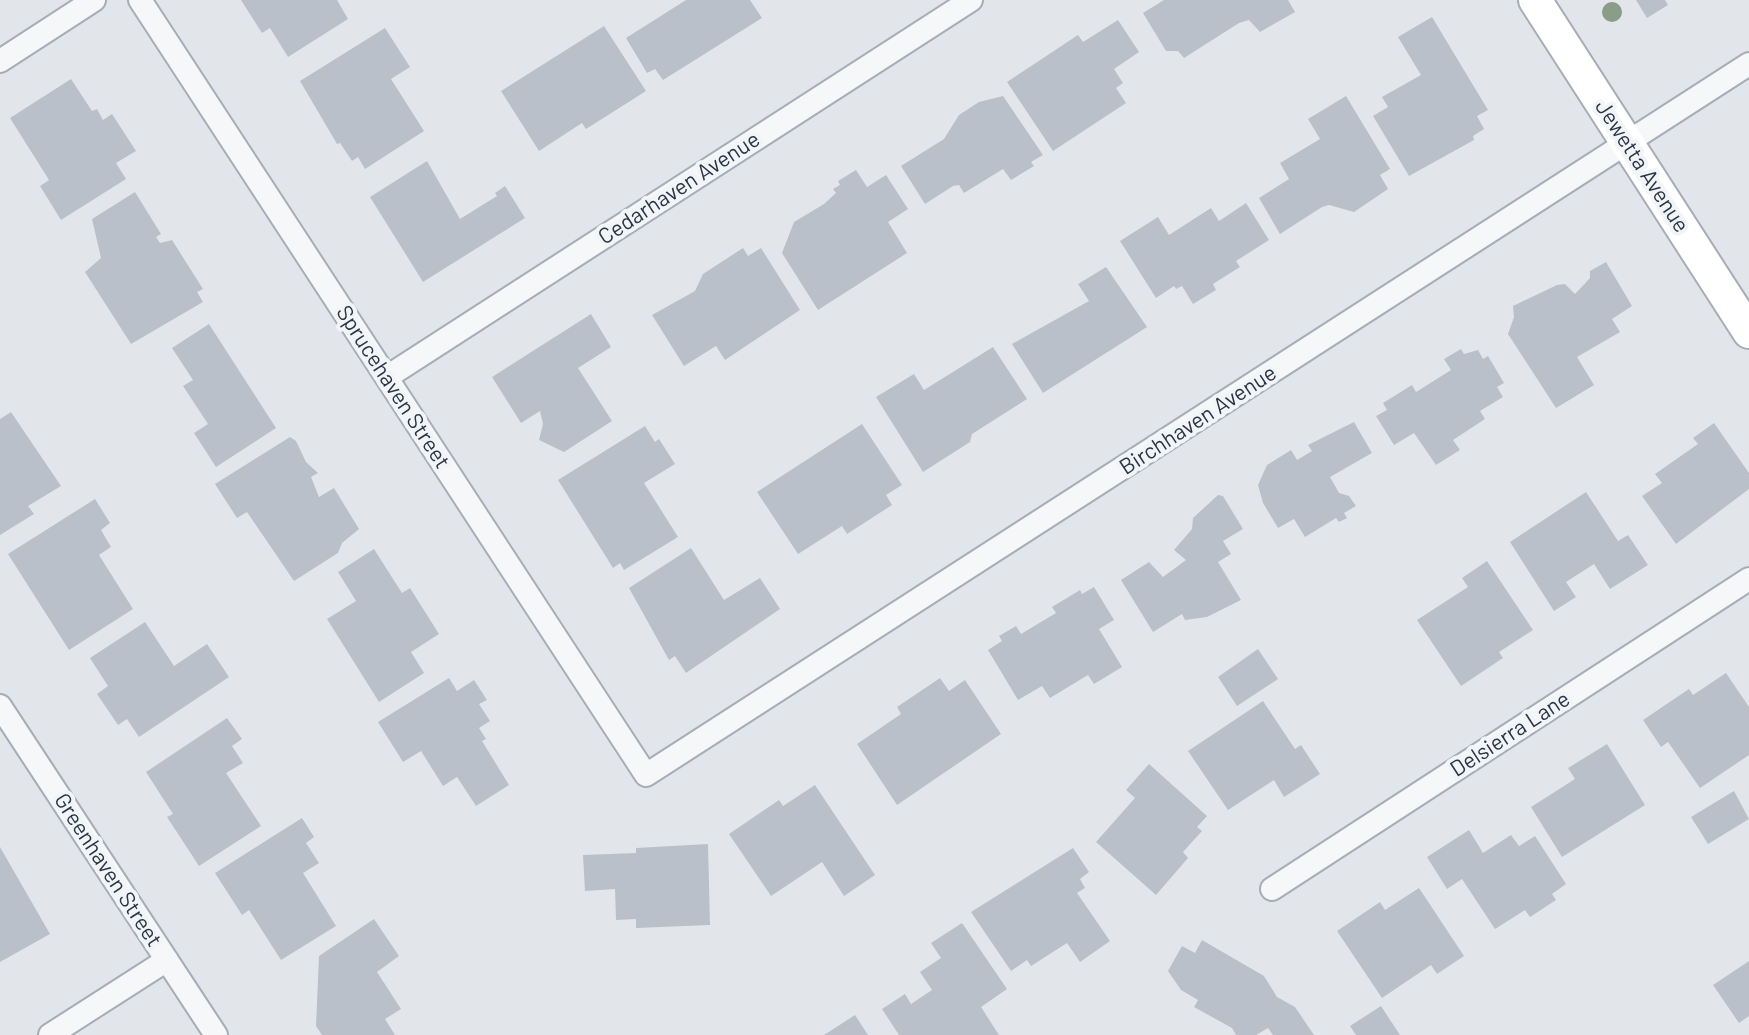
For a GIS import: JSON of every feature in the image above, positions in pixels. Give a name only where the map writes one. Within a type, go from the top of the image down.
[{"type":"street","points":[[0,61],[94,0]]},
{"type":"street","name":"Sprucehaven Street","points":[[140,0],[646,775]]},
{"type":"street","name":"Cedarhaven Avenue","points":[[387,377],[971,0]]},
{"type":"street","name":"Jewetta Avenue","points":[[1535,0],[1749,332]]},
{"type":"street","name":"Birchhaven Avenue","points":[[646,775],[1749,64]]},
{"type":"street","name":"Delsierra Lane","points":[[1272,889],[1749,579]]},
{"type":"street","name":"Greenhaven Street","points":[[0,706],[216,1035]]},
{"type":"street","points":[[50,1035],[167,960]]},
{"type":"building","points":[[241,0],[337,0],[348,19],[288,57],[270,28],[262,33]]},
{"type":"building","points":[[686,0],[750,0],[762,18],[663,80],[655,69],[647,73],[626,38]]},
{"type":"building","points":[[1164,0],[1288,0],[1295,12],[1260,32],[1249,20],[1239,23],[1184,58],[1178,51],[1166,51],[1143,13]]},
{"type":"building","points":[[1636,0],[1665,0],[1668,5],[1647,18]]},
{"type":"building","points":[[1432,17],[1488,110],[1477,116],[1484,129],[1473,136],[1474,140],[1409,176],[1373,116],[1388,107],[1382,97],[1421,75],[1398,37]]},
{"type":"building","points":[[1118,20],[1139,52],[1114,69],[1123,83],[1116,88],[1126,103],[1053,151],[1007,82],[1078,35],[1083,42]]},
{"type":"building","points":[[604,26],[646,91],[586,129],[582,123],[539,151],[501,91]]},
{"type":"building","points":[[385,28],[410,67],[391,79],[424,131],[365,169],[358,157],[352,161],[340,143],[337,144],[300,81]]},
{"type":"building","points":[[71,79],[92,111],[97,109],[103,120],[112,114],[136,151],[116,163],[126,179],[61,220],[40,186],[49,180],[10,118]]},
{"type":"building","points":[[1003,96],[1043,155],[1031,162],[1034,166],[1011,180],[1003,169],[964,193],[959,185],[953,186],[925,204],[901,166],[944,139],[959,115],[979,102]]},
{"type":"building","points":[[1346,96],[1390,169],[1380,175],[1388,189],[1354,212],[1329,205],[1322,207],[1280,234],[1259,198],[1289,179],[1280,163],[1320,139],[1308,119]]},
{"type":"building","points":[[427,161],[460,219],[497,196],[495,193],[505,186],[525,218],[423,282],[370,197]]},
{"type":"building","points":[[856,170],[867,187],[886,175],[908,209],[888,222],[907,253],[818,310],[782,253],[794,222],[824,204],[836,193],[833,189],[840,185],[838,181]]},
{"type":"building","points":[[135,192],[161,234],[156,237],[160,243],[172,240],[203,289],[197,292],[203,302],[131,344],[85,272],[101,258],[92,219]]},
{"type":"building","points":[[1246,203],[1269,240],[1236,261],[1240,267],[1213,284],[1216,290],[1193,304],[1182,286],[1176,289],[1174,286],[1156,298],[1120,241],[1158,217],[1169,235],[1211,208],[1219,221]]},
{"type":"building","points":[[743,248],[748,256],[761,248],[800,310],[725,360],[716,346],[684,366],[652,315],[695,291],[703,274]]},
{"type":"building","points":[[1606,262],[1632,306],[1612,319],[1620,332],[1577,357],[1594,385],[1556,408],[1508,334],[1514,317],[1513,306],[1557,285],[1565,284],[1575,294],[1590,278],[1590,271]]},
{"type":"building","points":[[1106,267],[1147,327],[1043,393],[1012,344],[1089,301],[1078,284]]},
{"type":"building","points":[[591,314],[611,347],[578,368],[612,421],[564,452],[539,440],[543,424],[540,411],[521,423],[492,377]]},
{"type":"building","points":[[209,324],[276,428],[216,467],[194,433],[208,424],[183,386],[193,380],[172,348]]},
{"type":"building","points":[[993,347],[1027,399],[972,434],[970,442],[923,472],[876,397],[914,374],[924,390]]},
{"type":"building","points":[[1461,349],[1464,354],[1478,350],[1483,359],[1488,356],[1504,383],[1497,387],[1503,397],[1480,411],[1485,419],[1453,440],[1460,450],[1436,465],[1414,433],[1394,445],[1376,416],[1387,410],[1383,403],[1412,385],[1416,392],[1451,370],[1444,359]]},
{"type":"building","points":[[11,412],[61,486],[28,506],[34,514],[0,535],[0,419]]},
{"type":"building","points":[[1354,422],[1372,453],[1330,477],[1339,493],[1349,496],[1356,506],[1344,513],[1347,518],[1339,522],[1336,518],[1305,537],[1294,519],[1278,528],[1263,503],[1258,485],[1267,465],[1291,450],[1297,460],[1312,451],[1308,445]]},
{"type":"building","points":[[1714,423],[1749,473],[1749,489],[1676,544],[1642,496],[1662,483],[1655,474],[1698,444],[1693,438]]},
{"type":"building","points":[[862,424],[902,485],[886,495],[892,505],[847,534],[842,526],[798,554],[757,492]]},
{"type":"building","points":[[645,426],[655,442],[659,439],[675,464],[644,483],[678,537],[624,570],[620,563],[613,568],[558,480]]},
{"type":"building","points":[[290,437],[296,441],[306,462],[318,473],[311,477],[319,497],[334,488],[359,529],[342,543],[338,553],[294,581],[247,512],[237,518],[215,484]]},
{"type":"building","points":[[1586,492],[1618,541],[1628,535],[1648,565],[1610,589],[1594,564],[1566,582],[1576,597],[1554,611],[1510,542]]},
{"type":"building","points":[[1218,495],[1223,496],[1243,529],[1223,541],[1231,554],[1218,562],[1241,600],[1207,617],[1185,620],[1182,614],[1153,632],[1121,580],[1149,562],[1163,577],[1186,560],[1174,550],[1192,529],[1193,518]]},
{"type":"building","points":[[95,499],[110,523],[101,530],[111,547],[99,555],[133,609],[69,650],[8,554]]},
{"type":"building","points":[[691,548],[724,600],[760,578],[780,609],[686,673],[675,656],[669,660],[629,588]]},
{"type":"building","points":[[374,549],[402,593],[410,588],[439,634],[411,652],[424,673],[379,702],[327,619],[356,601],[338,572]]},
{"type":"building","points":[[1487,561],[1533,630],[1499,652],[1503,658],[1461,686],[1417,620],[1468,587],[1462,578]]},
{"type":"building","points":[[1094,587],[1114,620],[1099,629],[1122,667],[1094,684],[1088,675],[1050,698],[1042,686],[1018,700],[988,650],[1002,641],[999,636],[1016,626],[1021,634],[1056,613],[1052,607],[1080,590],[1082,594]]},
{"type":"building","points":[[145,622],[174,666],[207,644],[229,677],[139,737],[127,719],[118,725],[97,694],[108,686],[90,658]]},
{"type":"building","points":[[1258,649],[1278,679],[1237,706],[1218,677]]},
{"type":"building","points":[[1726,673],[1749,707],[1749,755],[1700,788],[1668,742],[1661,747],[1643,720],[1689,689],[1693,695]]},
{"type":"building","points":[[449,678],[457,691],[474,680],[487,700],[479,704],[490,721],[479,728],[486,739],[482,741],[509,785],[476,806],[457,777],[443,786],[421,751],[403,762],[378,722]]},
{"type":"building","points":[[940,678],[949,691],[965,680],[1001,734],[897,805],[857,744],[901,714],[897,707]]},
{"type":"building","points":[[1263,701],[1295,749],[1301,745],[1320,774],[1284,797],[1274,780],[1228,810],[1188,751]]},
{"type":"building","points":[[227,718],[242,739],[232,746],[243,763],[226,773],[261,826],[199,866],[167,817],[173,814],[146,772]]},
{"type":"building","points":[[1607,744],[1645,805],[1562,857],[1531,807],[1575,779],[1568,768]]},
{"type":"building","points":[[1149,764],[1207,816],[1197,827],[1202,831],[1183,852],[1188,858],[1156,895],[1096,842],[1135,798],[1126,790]]},
{"type":"building","points":[[815,785],[875,875],[844,896],[822,862],[771,896],[729,834],[779,800],[783,806]]},
{"type":"building","points":[[1734,791],[1749,819],[1708,844],[1691,817]]},
{"type":"building","points":[[302,818],[314,837],[306,843],[319,863],[303,873],[336,926],[281,960],[249,910],[242,915],[215,873]]},
{"type":"building","points":[[1469,830],[1483,853],[1511,835],[1519,846],[1535,836],[1566,884],[1552,894],[1556,900],[1530,917],[1525,910],[1495,929],[1462,879],[1447,889],[1427,857]]},
{"type":"building","points":[[708,844],[710,925],[636,928],[636,919],[616,920],[615,889],[585,891],[583,855],[636,853],[636,848]]},
{"type":"building","points":[[0,847],[50,934],[0,962]]},
{"type":"building","points":[[1073,848],[1089,872],[1080,879],[1085,888],[1077,893],[1110,941],[1080,962],[1067,943],[1031,966],[1027,960],[1011,971],[971,912]]},
{"type":"building","points":[[1419,888],[1464,956],[1437,974],[1431,965],[1382,998],[1337,931],[1380,902],[1385,910]]},
{"type":"building","points":[[374,919],[399,956],[377,972],[401,1009],[385,1019],[395,1035],[322,1035],[316,1026],[319,956]]},
{"type":"building","points":[[962,923],[1007,989],[981,1007],[999,1035],[899,1035],[882,1009],[905,994],[911,1004],[932,990],[920,972],[941,958],[931,943]]},
{"type":"building","points":[[1202,940],[1264,976],[1277,997],[1295,1007],[1314,1035],[1273,1035],[1268,1028],[1256,1035],[1236,1035],[1232,1028],[1194,1007],[1198,1000],[1181,990],[1168,971],[1182,946],[1195,953]]},
{"type":"building","points":[[1749,961],[1749,1016],[1739,1023],[1713,985]]},
{"type":"building","points":[[1381,1006],[1400,1035],[1356,1035],[1350,1026]]},
{"type":"building","points":[[855,1015],[868,1035],[824,1035]]}]
